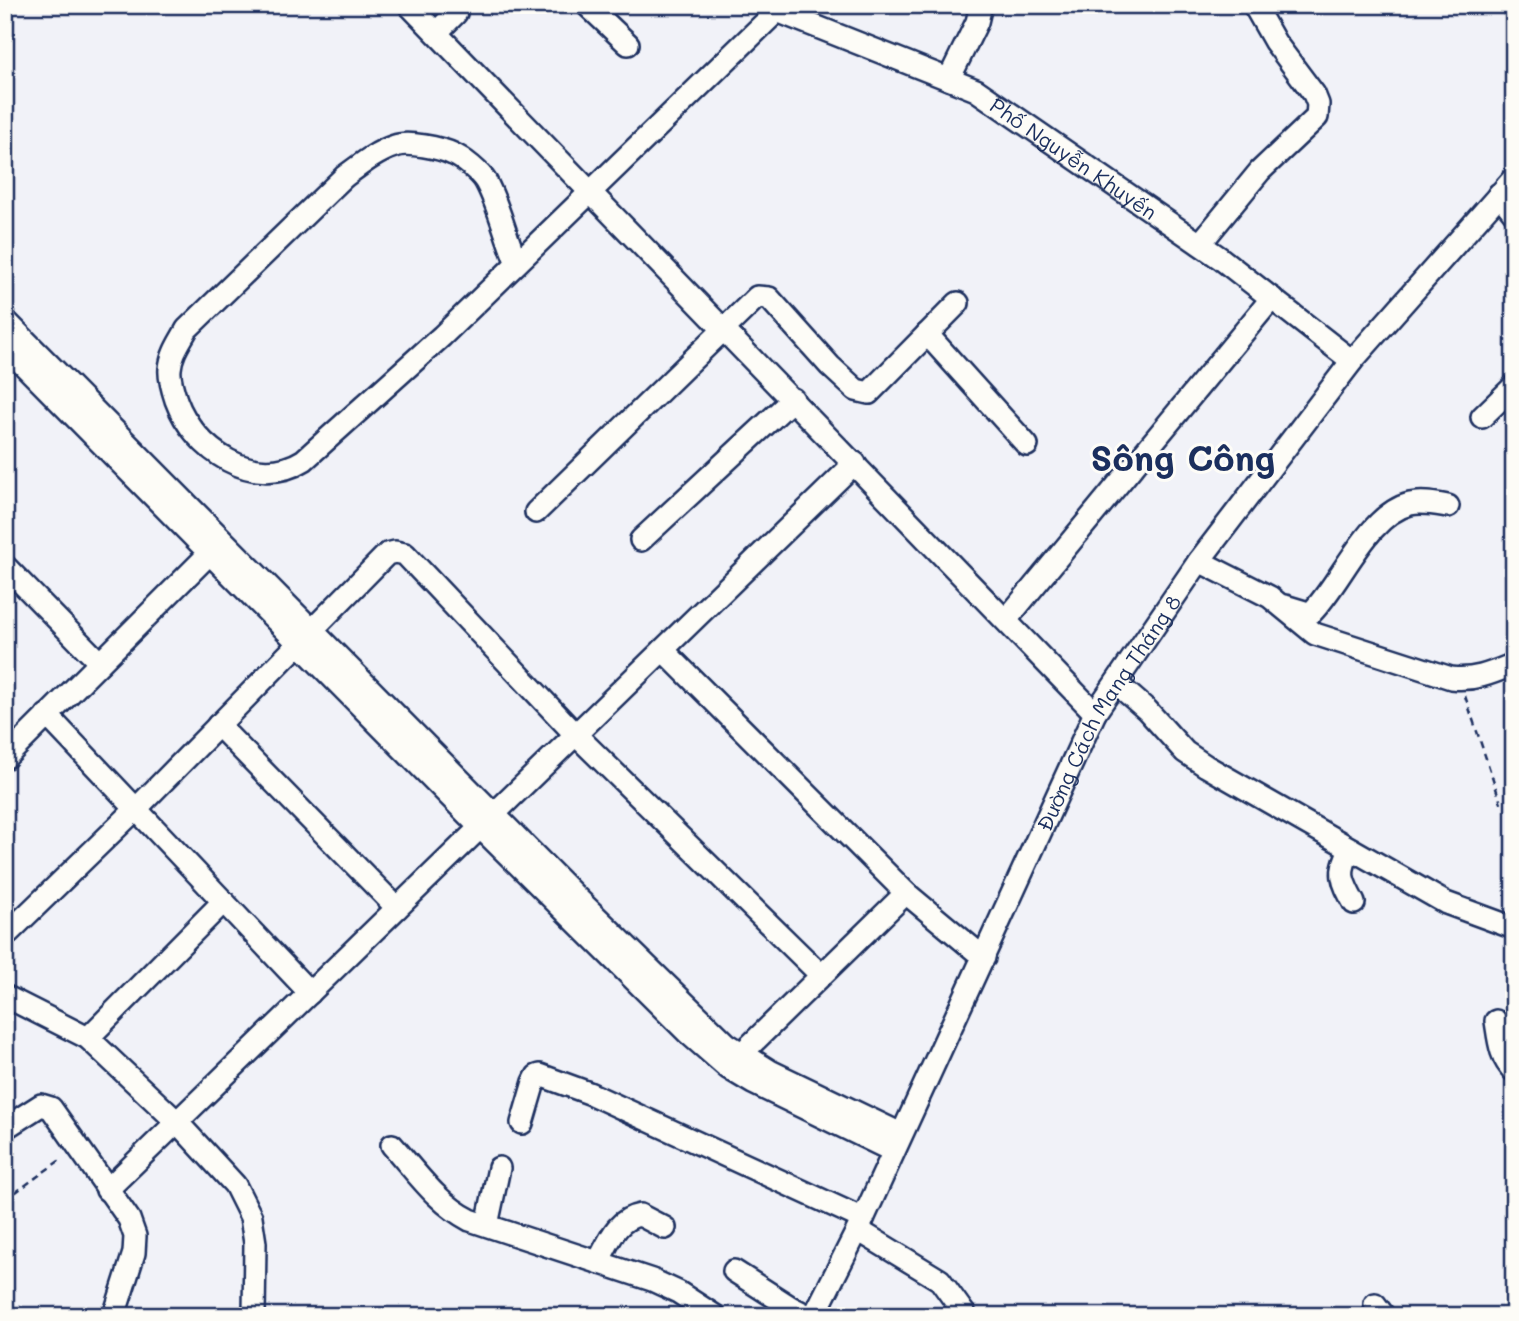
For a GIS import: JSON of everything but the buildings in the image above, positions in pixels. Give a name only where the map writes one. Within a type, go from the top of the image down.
[{"type":"street","points":[[410,5],[1095,713]]},
{"type":"street","points":[[587,5],[628,44]]},
{"type":"street","points":[[949,79],[977,22],[981,5]]},
{"type":"street","points":[[1200,244],[1260,171],[1317,117],[1318,104],[1314,94],[1275,42],[1254,5]]},
{"type":"street","points":[[517,263],[499,210],[484,178],[455,154],[428,147],[398,144],[368,158],[344,177],[187,329],[175,351],[169,370],[182,417],[205,444],[228,462],[266,473],[292,468],[334,436],[517,263],[592,192],[772,8]]},
{"type":"street","name":"Phố Nguyễn Khuyến","points":[[772,8],[976,90],[1200,244],[1352,361]]},
{"type":"street","points":[[437,32],[456,13]]},
{"type":"street","name":"Đường Cách Mạng Tháng 8","points":[[814,1316],[861,1224],[1095,713],[1199,561],[1352,361],[1514,178]]},
{"type":"street","points":[[1499,194],[1514,213]]},
{"type":"street","points":[[536,512],[757,297],[769,298],[830,366],[862,393],[869,393],[958,303]]},
{"type":"street","points":[[1006,620],[1272,299]]},
{"type":"street","points":[[6,323],[216,547]]},
{"type":"street","points":[[927,334],[1027,445]]},
{"type":"street","points":[[5,346],[216,547],[569,902],[727,1044],[734,1060],[769,1071],[897,1143]]},
{"type":"street","points":[[1482,417],[1514,386]]},
{"type":"street","points":[[641,540],[793,398]]},
{"type":"street","points":[[107,1189],[855,463]]},
{"type":"street","points":[[1199,561],[1283,605],[1308,613],[1312,612],[1346,570],[1364,538],[1400,507],[1412,503],[1448,506]]},
{"type":"street","points":[[5,758],[216,547]]},
{"type":"street","points":[[5,936],[136,809],[387,554],[394,552],[405,554],[576,735],[821,975]]},
{"type":"street","points":[[5,566],[100,663]]},
{"type":"street","points":[[1283,605],[1304,627],[1315,634],[1451,678],[1478,678],[1514,664]]},
{"type":"street","points":[[663,650],[906,893],[984,958]]},
{"type":"street","points":[[1116,682],[1147,710],[1185,752],[1206,766],[1446,903],[1514,928]]},
{"type":"street","points":[[47,715],[310,993]]},
{"type":"street","points":[[218,725],[397,908]]},
{"type":"street","points":[[1351,849],[1342,870],[1342,878],[1354,903]]},
{"type":"street","points":[[734,1060],[906,893]]},
{"type":"street","points":[[88,1038],[223,902]]},
{"type":"street","points":[[5,996],[88,1038],[177,1122],[235,1185],[251,1217],[255,1243],[254,1316]]},
{"type":"street","points":[[1496,1021],[1500,1050],[1514,1071]]},
{"type":"street","points":[[522,1123],[537,1076],[589,1093],[861,1224],[940,1280],[966,1316]]},
{"type":"street","points":[[5,1128],[41,1105],[51,1108],[128,1219],[135,1236],[134,1254],[114,1316]]},
{"type":"street","points":[[393,1145],[444,1204],[456,1213],[670,1288],[715,1316]]},
{"type":"street","points":[[487,1226],[499,1168]]},
{"type":"street","points":[[598,1262],[618,1226],[625,1219],[640,1215],[665,1228]]},
{"type":"street","points":[[734,1271],[808,1316]]},
{"type":"path","points":[[1465,680],[1464,692],[1469,713],[1501,803]]},
{"type":"path","points":[[5,1200],[77,1148]]},
{"type":"district","name":"Sông Công","points":[[1183,457]]}]
